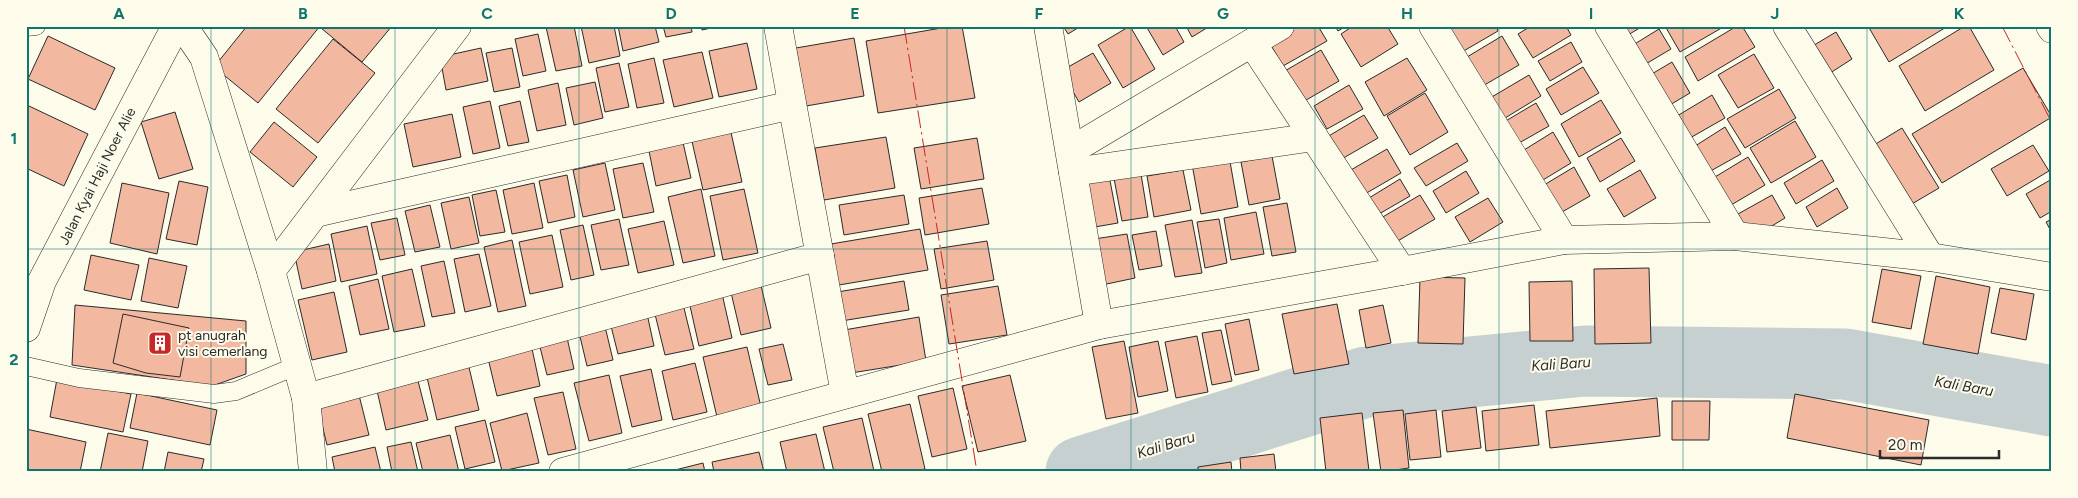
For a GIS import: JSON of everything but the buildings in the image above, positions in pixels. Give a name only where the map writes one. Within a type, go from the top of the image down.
[{"type":"street","name":"Jalan Kyai Haji Noer Alie","points":[[26,328],[34,279],[176,26]]},
{"type":"street","points":[[183,26],[204,58],[271,271],[306,398],[313,472]]},
{"type":"street","points":[[271,271],[457,26]]},
{"type":"street","points":[[778,26],[845,394]]},
{"type":"street","points":[[1048,26],[1099,325]]},
{"type":"street","points":[[1071,161],[1280,26]]},
{"type":"street","points":[[1433,26],[1564,240]]},
{"type":"street","points":[[1609,26],[1734,236]]},
{"type":"street","points":[[1787,26],[1930,257]]},
{"type":"street","points":[[1252,43],[1402,271]]},
{"type":"street","points":[[315,213],[792,105]]},
{"type":"street","points":[[1071,161],[1314,137]]},
{"type":"street","points":[[563,472],[1099,325],[1564,240],[1734,236],[1930,257],[2052,277]]},
{"type":"street","points":[[306,398],[820,256]]},
{"type":"lane","points":[[26,28],[36,26]]},
{"type":"lane","points":[[26,366],[79,378],[214,394],[236,391],[298,365]]},
{"type":"waterway","name":"Kali Baru","points":[[1081,472],[1366,382],[1585,361],[1845,364],[2052,401]]},
{"type":"power","points":[[904,26],[977,472]]},
{"type":"power","points":[[2002,26],[2052,123]]},
{"type":"place","name":"pt anugrah visi cemerlang","points":[[160,343]]}]
